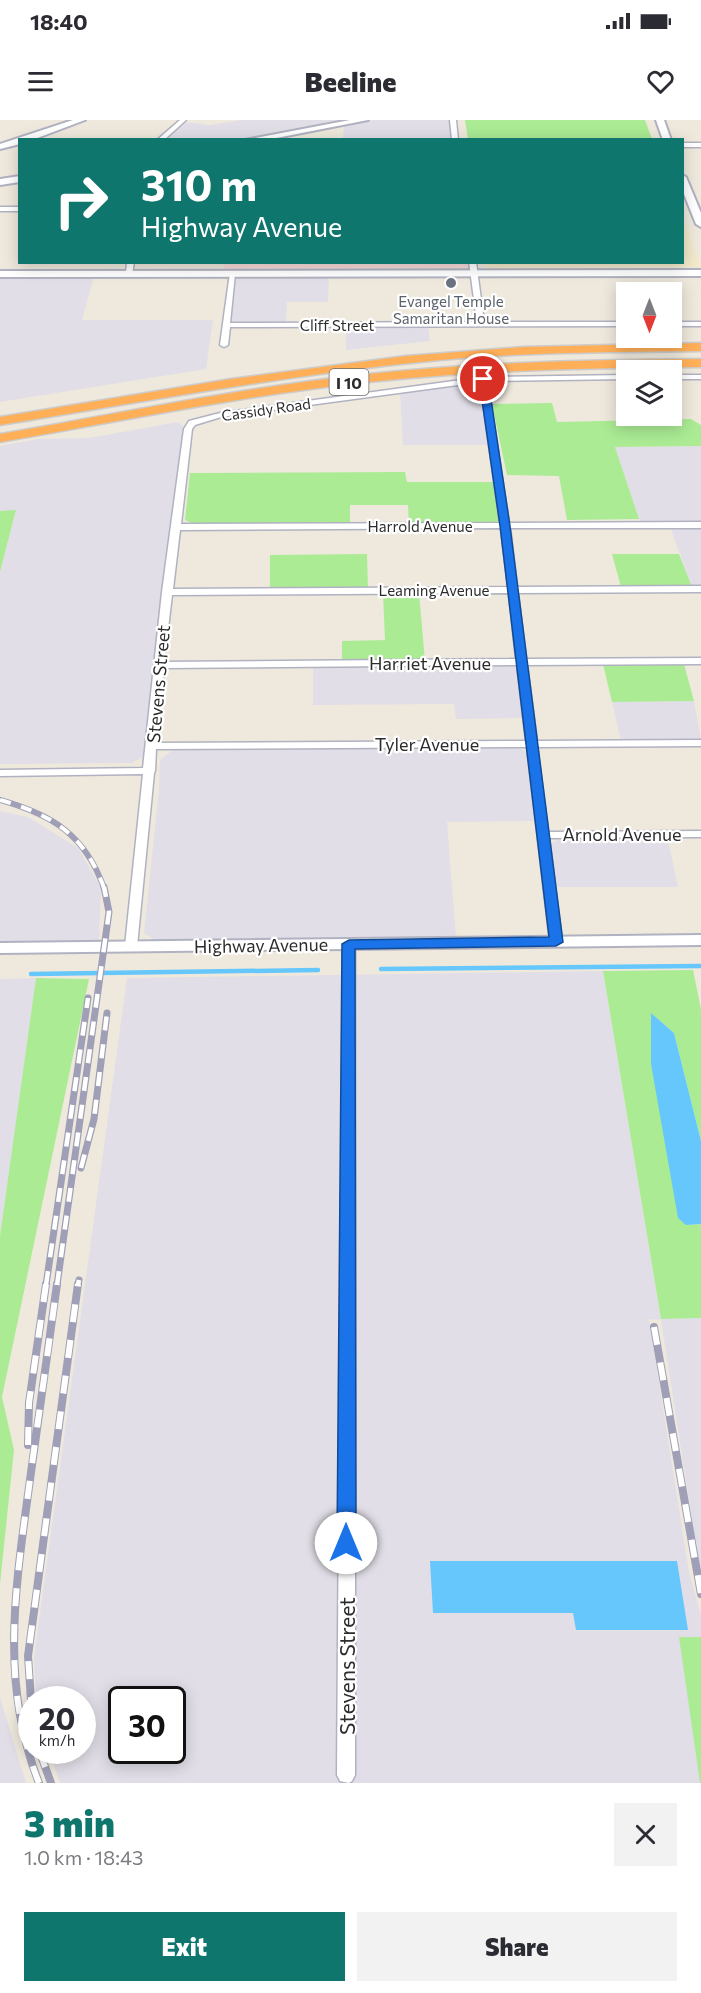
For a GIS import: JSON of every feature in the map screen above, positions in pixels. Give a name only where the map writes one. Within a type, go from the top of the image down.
[{"type":"highway","name":"I 10","points":[[0,421],[219,385],[420,358],[561,349],[701,347]]},
{"type":"highway","name":"I 10","points":[[0,438],[286,390],[417,374],[560,365],[701,363]]},
{"type":"street","points":[[27,138],[81,120]]},
{"type":"street","points":[[162,138],[183,120]]},
{"type":"street","points":[[260,138],[364,120]]},
{"type":"street","points":[[453,120],[455,138]]},
{"type":"street","points":[[660,120],[666,138]]},
{"type":"street","points":[[0,147],[18,141]]},
{"type":"street","points":[[684,144],[701,145]]},
{"type":"street","points":[[0,182],[18,179]]},
{"type":"street","points":[[684,180],[697,200],[701,224]]},
{"type":"street","points":[[0,208],[18,208]]},
{"type":"street","points":[[129,274],[131,264]]},
{"type":"street","points":[[472,264],[482,324]]},
{"type":"street","points":[[0,274],[701,273]]},
{"type":"street","points":[[224,345],[232,274]]},
{"type":"street","name":"Cliff Street","points":[[227,325],[616,324]]},
{"type":"street","points":[[682,324],[701,324]]},
{"type":"street","name":"Cassidy Road","points":[[192,423],[220,415],[483,379],[616,377]]},
{"type":"street","points":[[682,377],[701,377]]},
{"type":"street","points":[[483,379],[505,526],[556,942]]},
{"type":"street","name":"Stevens Street","points":[[130,946],[153,746],[167,592],[188,429],[192,423]]},
{"type":"street","name":"Harrold Avenue","points":[[176,527],[701,525]]},
{"type":"street","name":"Leaming Avenue","points":[[167,592],[701,590]]},
{"type":"street","name":"Harriet Avenue","points":[[159,664],[701,661]]},
{"type":"street","name":"Tyler Avenue","points":[[153,746],[701,742]]},
{"type":"street","points":[[0,773],[150,771]]},
{"type":"street","name":"Arnold Avenue","points":[[542,835],[701,834]]},
{"type":"street","name":"Highway Avenue","points":[[0,948],[701,940]]},
{"type":"street","name":"Stevens Street","points":[[345,1775],[349,944]]},
{"type":"shaded area","points":[[242,120],[359,120],[247,138],[165,138],[184,122],[210,125]]},
{"type":"shaded area","points":[[374,120],[449,120],[452,138],[343,138],[344,125]]},
{"type":"shaded area","points":[[684,219],[701,267],[486,268],[485,264],[684,264]]},
{"type":"shaded area","points":[[225,264],[469,264],[470,268],[224,270]]},
{"type":"shaded area","points":[[329,275],[328,302],[287,302],[286,323],[238,323],[231,320],[236,279],[240,276]]},
{"type":"shaded area","points":[[0,276],[94,276],[82,320],[213,320],[206,369],[0,402]]},
{"type":"shaded area","points":[[346,326],[428,326],[430,341],[346,350]]},
{"type":"shaded area","points":[[471,384],[482,386],[490,445],[403,445],[400,393]]},
{"type":"shaded area","points":[[178,422],[184,427],[144,756],[132,763],[0,764],[0,572],[16,511],[0,511],[0,446],[38,439],[89,438]]},
{"type":"shaded area","points":[[701,446],[701,523],[643,523],[639,519],[615,447]]},
{"type":"shaded area","points":[[670,527],[701,527],[701,587],[692,587]]},
{"type":"shaded area","points":[[514,666],[518,671],[524,718],[456,719],[454,704],[313,705],[313,667]]},
{"type":"shaded area","points":[[694,701],[701,740],[621,741],[612,702]]},
{"type":"shaded area","points":[[518,747],[529,753],[535,821],[447,822],[456,938],[156,941],[144,933],[160,760],[174,749]]},
{"type":"shaded area","points":[[0,811],[28,817],[78,848],[101,888],[99,941],[0,943]]},
{"type":"shaded area","points":[[563,838],[668,840],[678,887],[556,887],[551,843]]},
{"type":"shaded area","points":[[603,971],[661,1319],[701,1318],[701,1577],[661,1320],[649,1319],[689,1572],[701,1615],[701,1637],[680,1638],[700,1783],[60,1783],[53,1764],[96,1764],[96,1686],[35,1686],[34,1657],[127,978]]},
{"type":"shaded area","points":[[36,978],[0,1236],[0,979]]},
{"type":"shaded area","points":[[0,1697],[18,1757],[18,1764],[20,1764],[26,1783],[0,1783]]},
{"type":"green space","points":[[465,120],[645,120],[652,138],[468,138]]},
{"type":"green space","points":[[552,403],[557,422],[616,421],[616,426],[682,426],[682,419],[691,419],[701,425],[701,446],[615,447],[639,519],[567,520],[559,476],[507,475],[492,404]]},
{"type":"green space","points":[[405,472],[407,482],[494,482],[502,520],[492,524],[409,524],[408,505],[350,505],[350,524],[192,523],[185,520],[190,473]]},
{"type":"green space","points":[[16,510],[0,572],[0,511]]},
{"type":"green space","points":[[367,554],[368,589],[270,589],[270,555]]},
{"type":"green space","points":[[612,554],[679,554],[692,587],[621,587]]},
{"type":"green space","points":[[419,593],[425,661],[342,661],[342,641],[385,640],[383,594]]},
{"type":"green space","points":[[603,664],[684,664],[694,701],[612,702]]},
{"type":"green space","points":[[693,970],[701,1009],[701,1141],[674,1033],[652,1014],[651,1063],[686,1225],[701,1224],[701,1318],[661,1319],[603,971]]},
{"type":"green space","points":[[36,978],[89,979],[2,1397],[14,1450],[0,1584],[0,1236]]},
{"type":"green space","points":[[679,1637],[701,1637],[701,1783],[700,1783]]},
{"type":"water","points":[[651,1013],[674,1033],[701,1141],[701,1224],[686,1225],[678,1218],[651,1064]]},
{"type":"water","points":[[430,1561],[677,1561],[688,1630],[576,1630],[573,1613],[433,1613]]},
{"type":"waterway","points":[[381,969],[701,966]]},
{"type":"waterway","points":[[31,974],[318,970]]},
{"type":"railway","points":[[0,800],[36,813],[65,830],[87,854],[104,888]]},
{"type":"railway","points":[[57,1285],[109,912],[104,887]]},
{"type":"railway","points":[[46,1285],[88,998]]},
{"type":"railway","points":[[81,1168],[94,1119],[107,1013]]},
{"type":"railway","points":[[78,1285],[79,1280]]},
{"type":"railway","points":[[28,1445],[29,1403],[46,1284]]},
{"type":"railway","points":[[39,1783],[19,1710],[14,1637],[19,1563],[57,1284]]},
{"type":"railway","points":[[30,1686],[28,1656],[78,1284]]},
{"type":"railway","points":[[654,1327],[701,1594]]},
{"type":"railway","points":[[44,1764],[51,1783]]},
{"type":"place","name":"Evangel Temple Samaritan House","points":[[451,283]]},
{"type":"route","points":[[346,1543],[349,944],[556,942],[505,526],[487,390],[483,379]]}]
